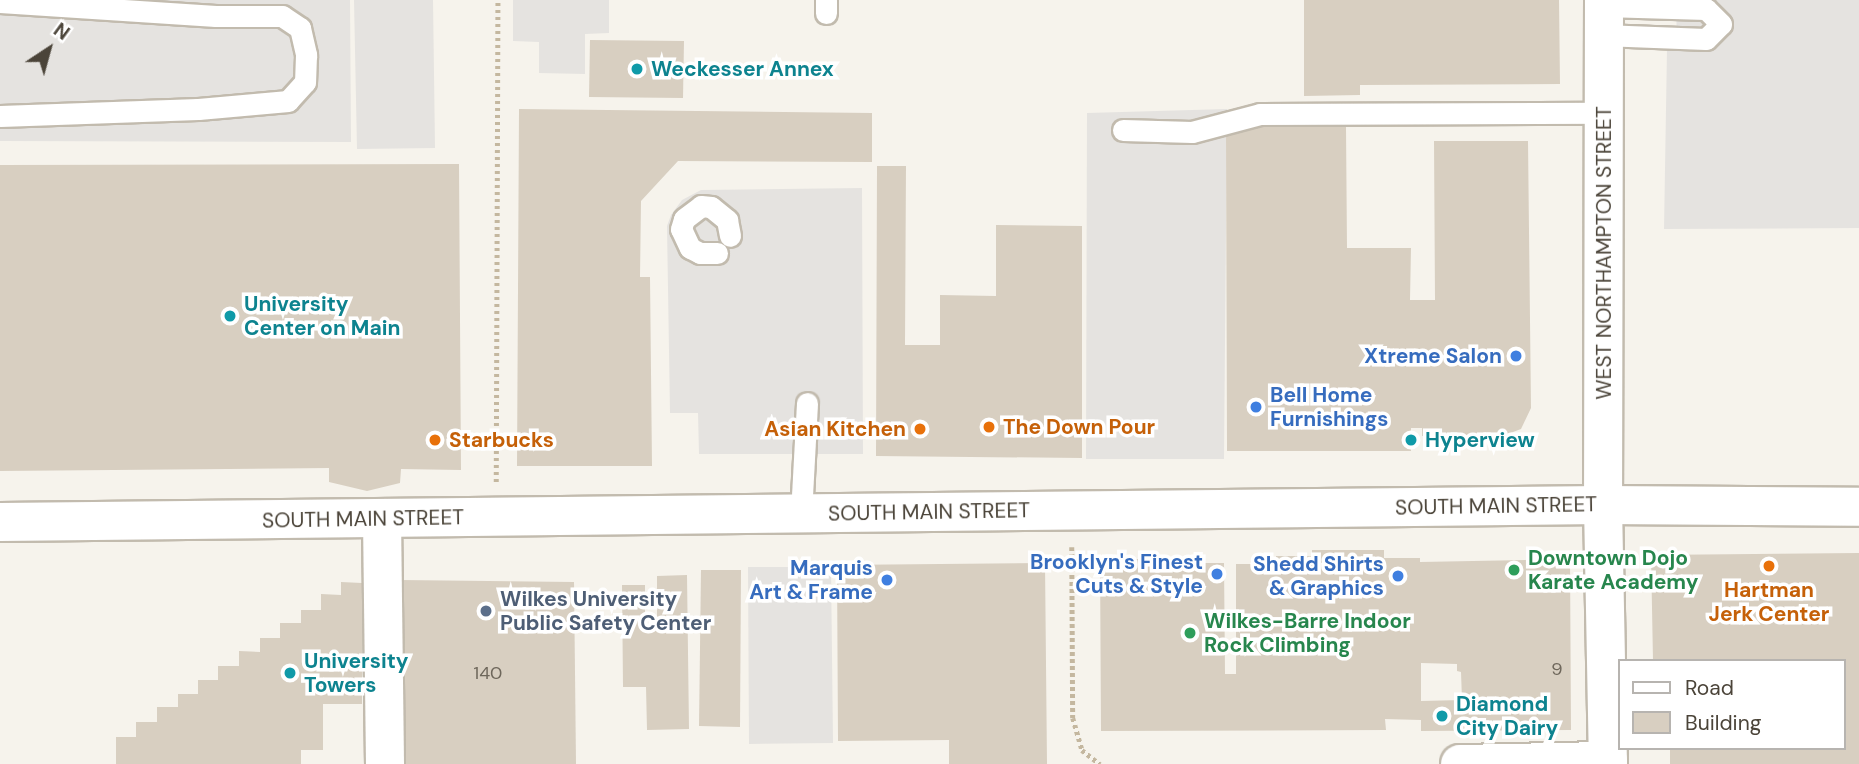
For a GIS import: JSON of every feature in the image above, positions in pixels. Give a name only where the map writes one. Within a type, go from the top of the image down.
[{"type":"street","name":"WEST NORTHAMPTON STREET","points":[[1604,13],[1603,505],[1608,762]]},
{"type":"street","name":"SOUTH MAIN STREET","points":[[0,522],[1603,505],[1859,507]]},
{"type":"street","points":[[382,519],[385,764]]},
{"type":"street","points":[[1460,764],[1608,762]]},
{"type":"lane","points":[[0,2],[216,16],[282,16],[300,28],[306,55],[305,82],[288,101],[198,109],[0,116]]},
{"type":"lane","points":[[1123,130],[1192,132],[1260,114],[1605,113]]},
{"type":"lane","points":[[802,514],[807,403]]},
{"type":"path","points":[[496,488],[498,0]]},
{"type":"path","points":[[1073,511],[1073,718],[1082,750],[1100,764]]},
{"type":"shaded area","points":[[0,0],[350,0],[351,142],[0,141]]},
{"type":"shaded area","points":[[354,0],[433,0],[435,148],[357,149]]},
{"type":"shaded area","points":[[513,0],[609,0],[609,33],[585,34],[585,74],[539,73],[539,42],[513,41]]},
{"type":"shaded area","points":[[1676,0],[1859,0],[1859,228],[1664,229],[1667,49],[1677,48]]},
{"type":"shaded area","points":[[1227,109],[1224,459],[1086,459],[1087,113]]},
{"type":"shaded area","points":[[862,188],[863,454],[699,454],[698,413],[670,413],[667,226],[671,215],[682,200],[701,190]]},
{"type":"shaded area","points":[[748,567],[831,567],[833,743],[749,744]]},
{"type":"building","points":[[1304,0],[1559,0],[1560,84],[1360,85],[1360,95],[1304,96]]},
{"type":"building","name":"Weckesser Annex","points":[[590,40],[684,41],[683,98],[589,97]]},
{"type":"building","points":[[519,109],[872,113],[872,162],[678,161],[641,201],[640,277],[650,277],[652,466],[517,466]]},
{"type":"building","points":[[1226,127],[1346,127],[1347,248],[1411,248],[1410,300],[1435,300],[1434,141],[1528,141],[1531,408],[1521,429],[1505,435],[1422,436],[1422,428],[1411,428],[1411,451],[1227,451]]},
{"type":"building","name":"University Center on Main","points":[[459,164],[461,470],[401,469],[400,483],[367,491],[329,482],[329,468],[0,471],[0,165]]},
{"type":"building","points":[[877,166],[906,166],[905,345],[940,345],[940,295],[996,296],[996,225],[1082,226],[1082,458],[876,456]]},
{"type":"building","points":[[1312,550],[1384,550],[1384,558],[1420,558],[1420,562],[1570,559],[1571,730],[1421,731],[1421,720],[1385,719],[1386,730],[1101,731],[1100,559],[1183,559],[1183,563],[1224,563],[1225,674],[1236,674],[1236,564],[1276,564],[1276,556],[1312,556]],"holes":[[[1421,663],[1457,664],[1457,671],[1461,672],[1462,700],[1421,701]]]},
{"type":"building","points":[[1859,553],[1859,764],[1670,764],[1670,750],[1845,750],[1845,659],[1653,659],[1651,555]]},
{"type":"building","points":[[1045,563],[1047,764],[949,764],[949,740],[838,741],[837,565]]},
{"type":"building","points":[[701,570],[741,570],[740,727],[699,726]]},
{"type":"building","points":[[687,575],[689,729],[647,730],[646,687],[623,687],[622,585],[645,585],[645,624],[657,624],[657,576]]},
{"type":"building","points":[[400,580],[574,582],[576,764],[400,764]]},
{"type":"building","name":"University Towers","points":[[341,582],[362,583],[362,704],[323,704],[323,750],[301,750],[301,764],[116,764],[116,737],[136,737],[136,722],[157,722],[157,707],[178,707],[178,694],[198,694],[198,680],[218,680],[218,666],[239,666],[239,651],[260,652],[260,638],[280,638],[280,623],[301,623],[301,610],[321,610],[321,594],[341,595]]},
{"type":"place","name":"Weckesser Annex","points":[[637,69]]},
{"type":"place","name":"University Center on Main","points":[[230,316]]},
{"type":"place","name":"Xtreme Salon","points":[[1516,356]]},
{"type":"place","name":"Bell Home Furnishings","points":[[1256,407]]},
{"type":"place","name":"The Down Pour","points":[[989,427]]},
{"type":"place","name":"Asian Kitchen","points":[[920,429]]},
{"type":"place","name":"Starbucks","points":[[435,440]]},
{"type":"place","name":"Hyperview","points":[[1411,440]]},
{"type":"place","name":"Hartman Jerk Center","points":[[1769,566]]},
{"type":"place","name":"Downtown Dojo Karate Academy","points":[[1514,570]]},
{"type":"place","name":"Brooklyn's Finest Cuts & Style","points":[[1217,574]]},
{"type":"place","name":"Shedd Shirts & Graphics","points":[[1398,576]]},
{"type":"place","name":"Marquis Art & Frame","points":[[887,580]]},
{"type":"place","name":"Wilkes University Public Safety Center","points":[[486,611]]},
{"type":"place","name":"Wilkes-Barre Indoor Rock Climbing","points":[[1190,633]]},
{"type":"place","name":"University Towers","points":[[290,673]]},
{"type":"place","name":"Diamond City Dairy","points":[[1442,716]]}]
